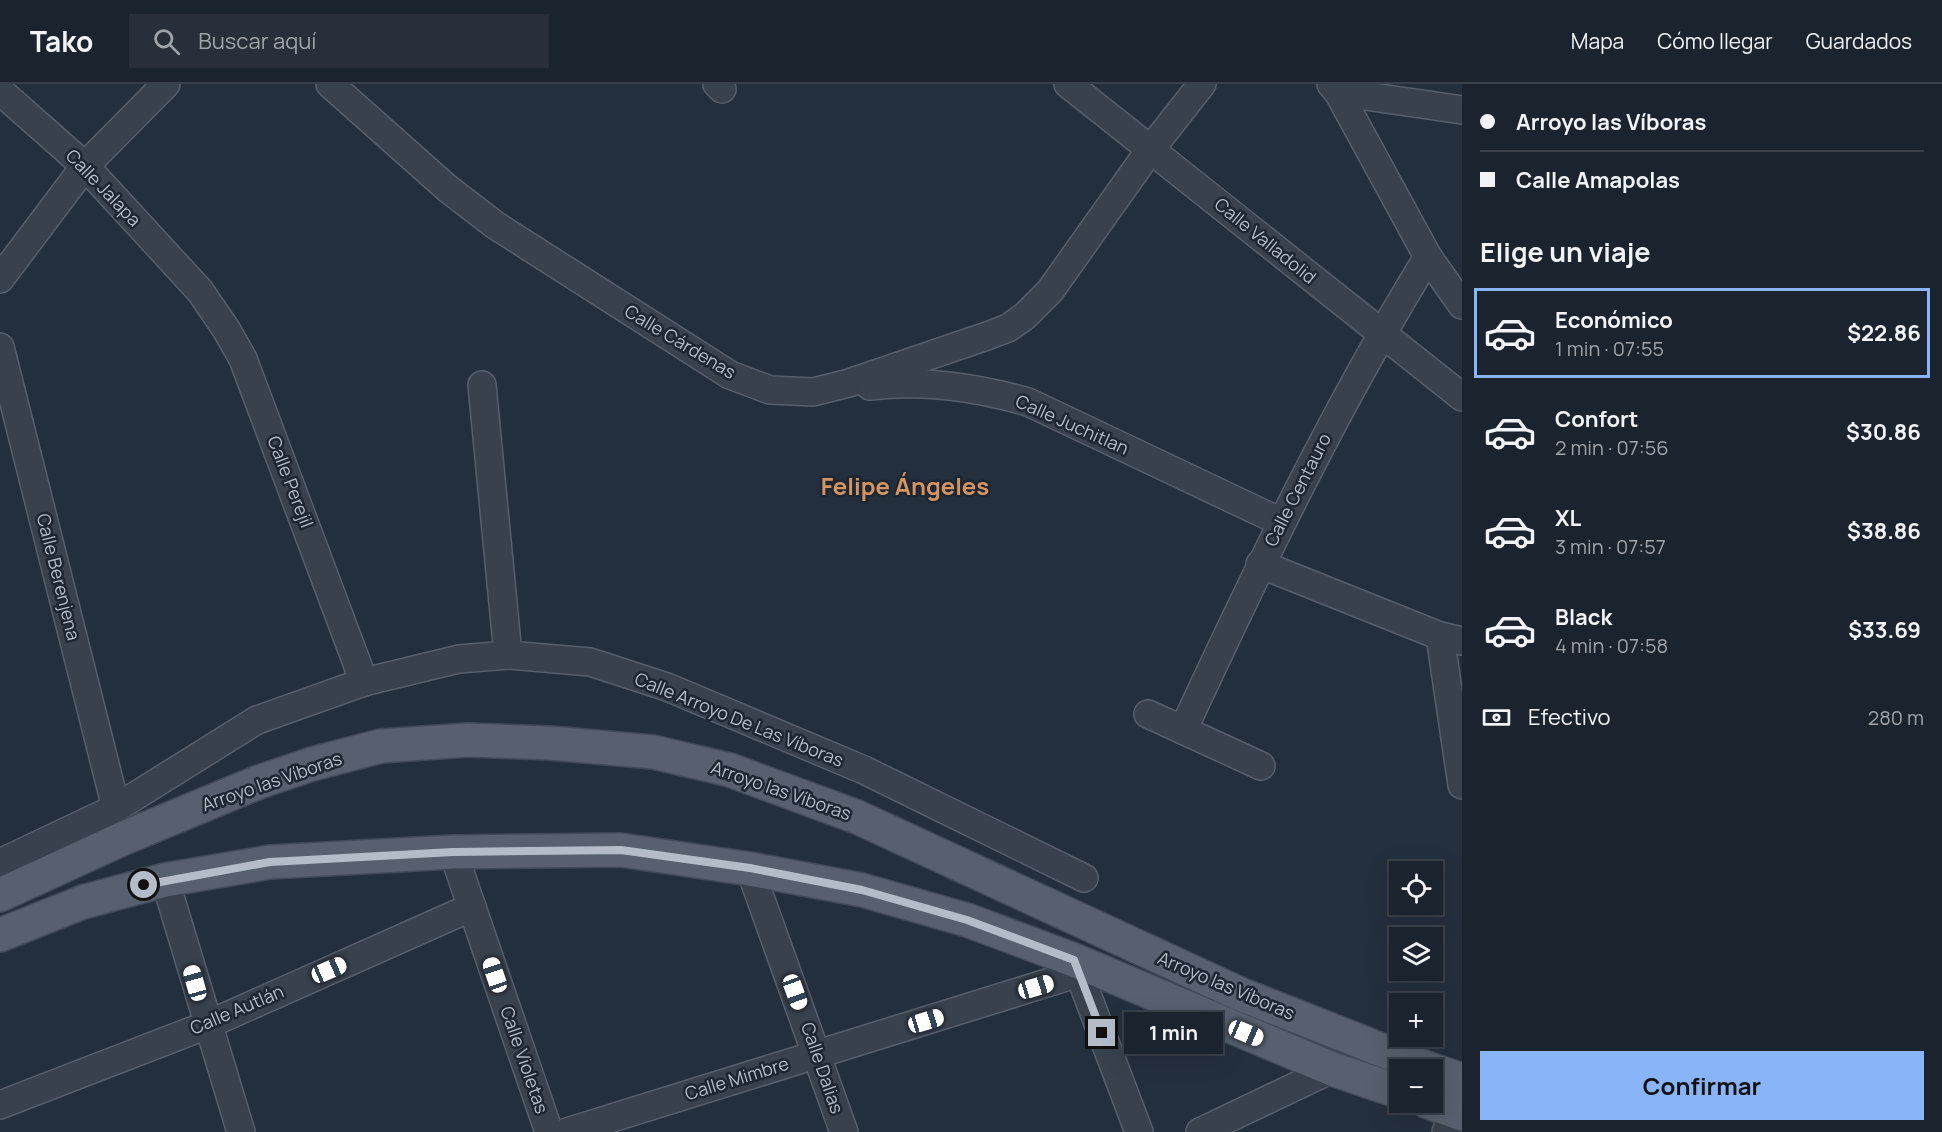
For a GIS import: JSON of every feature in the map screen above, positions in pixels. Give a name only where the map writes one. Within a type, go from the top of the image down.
[{"type":"main road","name":"Arroyo las Víboras","points":[[0,896],[115,842],[259,782],[312,764],[381,746],[468,740],[550,743],[653,752],[730,770],[857,817],[1240,994],[1404,1059]]},
{"type":"main road","name":"Arroyo las Víboras","points":[[0,935],[83,902],[165,880],[270,862],[453,852],[621,850],[750,868],[862,890],[967,920],[1077,967],[1332,1069],[1389,1088]]},
{"type":"main road","name":"Arroyo las Víboras","points":[[1443,1074],[1462,1080]]},
{"type":"street","points":[[0,279],[85,166],[166,84]]},
{"type":"street","name":"Calle Cárdenas","points":[[330,84],[447,188],[495,225],[694,353],[730,375],[770,390],[813,392],[849,383],[987,336],[1008,328],[1025,316],[1050,291],[1150,150],[1202,84]]},
{"type":"street","name":"Calle Valladolid","points":[[1068,84],[1462,397]]},
{"type":"street","points":[[1334,88],[1462,110]]},
{"type":"street","points":[[1334,88],[1428,257],[1462,304]]},
{"type":"street","name":"Calle Jalapa","points":[[0,91],[85,166],[200,291]]},
{"type":"street","name":"Calle Centauro","points":[[1183,730],[1281,522],[1381,333],[1428,257]]},
{"type":"street","name":"Calle Perejil","points":[[200,291],[226,328],[243,359],[364,682]]},
{"type":"street","name":"Calle Berenjena","points":[[0,347],[116,808]]},
{"type":"street","name":"Calle Juchitlan","points":[[813,392],[923,383],[975,389],[1018,399],[1087,429],[1281,522]]},
{"type":"street","points":[[482,385],[508,655]]},
{"type":"street","points":[[1260,564],[1451,638],[1462,785]]},
{"type":"street","name":"Calle Arroyo De Las Víboras","points":[[0,863],[116,808],[257,720],[364,682],[459,659],[508,655],[590,662],[668,687],[864,770],[1084,878]]},
{"type":"street","points":[[1148,714],[1261,766]]},
{"type":"street","name":"Calle Violetas","points":[[453,852],[549,1132]]},
{"type":"street","name":"Calle Dalias","points":[[750,868],[844,1132]]},
{"type":"street","points":[[165,880],[241,1132]]},
{"type":"street","name":"Calle Autlán","points":[[0,1105],[207,1024],[472,908]]},
{"type":"street","points":[[1077,967],[1139,1132]]},
{"type":"street","name":"Calle Mimbre","points":[[567,1132],[817,1054],[1077,967]]},
{"type":"street","points":[[1200,1132],[1332,1069]]},
{"type":"district","name":"Felipe Ángeles","points":[[905,487]]},
{"type":"route","points":[[144,885],[270,862],[453,852],[621,850],[750,868],[862,890],[967,920],[1074,960],[1102,1033]]}]
